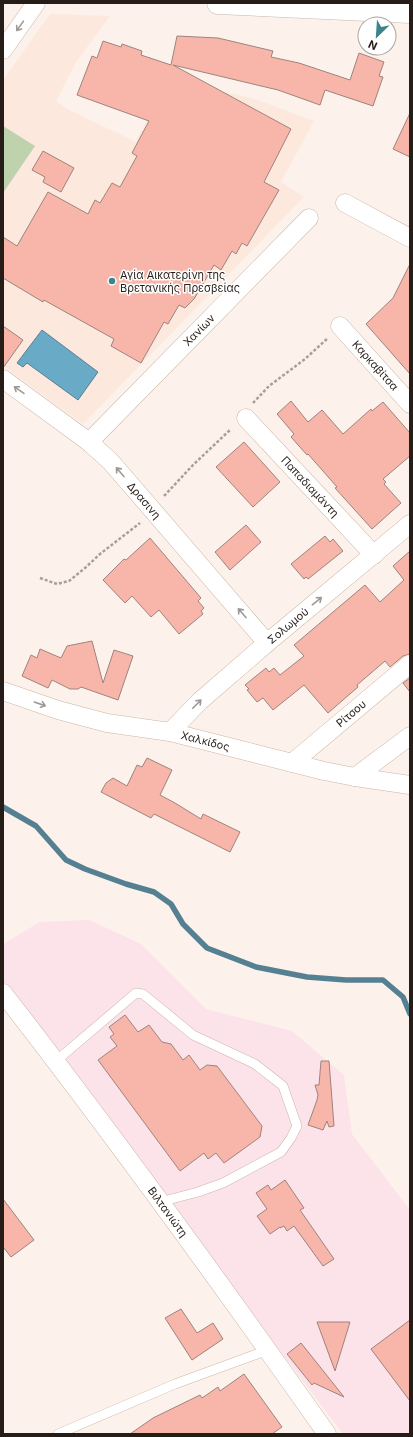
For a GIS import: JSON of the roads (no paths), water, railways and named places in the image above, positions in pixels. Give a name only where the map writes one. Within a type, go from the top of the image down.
[{"type":"main road","points":[[218,3],[410,12]]},
{"type":"street","points":[[3,50],[36,3]]},
{"type":"street","points":[[345,203],[410,238]]},
{"type":"street","name":"Χανίων","points":[[90,442],[309,218]]},
{"type":"street","name":"Καρκαβίτσα","points":[[340,326],[410,404]]},
{"type":"street","name":"Δρασινη","points":[[3,379],[90,442],[111,462],[267,642]]},
{"type":"street","name":"Παπαδιαμάντη","points":[[246,418],[374,556]]},
{"type":"street","name":"Σολωμού","points":[[170,732],[200,701],[267,642],[374,556],[410,524]]},
{"type":"street","name":"Ρίτσου","points":[[292,763],[410,664]]},
{"type":"street","name":"Χαλκίδος","points":[[3,691],[58,710],[107,723],[170,732],[355,778],[410,785]]},
{"type":"street","points":[[355,778],[410,736]]},
{"type":"street","name":"Βιλτανιώτη","points":[[3,993],[56,1061],[160,1202],[327,1434]]},
{"type":"lane","points":[[56,1061],[136,993],[143,994],[193,1035],[255,1064],[283,1086],[297,1126],[281,1152],[223,1183],[198,1192],[160,1202]]},
{"type":"lane","points":[[58,1434],[175,1384],[268,1350]]},
{"type":"water","points":[[42,330],[98,372],[78,400],[27,363],[23,367],[17,363]]},
{"type":"waterway","points":[[3,807],[36,826],[66,860],[85,869],[126,884],[154,892],[171,904],[183,924],[207,948],[256,967],[307,977],[346,980],[383,980],[403,997],[410,1014]]},
{"type":"place","name":"Αγία Αικατερίνη της Βρετανικής Πρεσβείας","points":[[112,281]]}]
